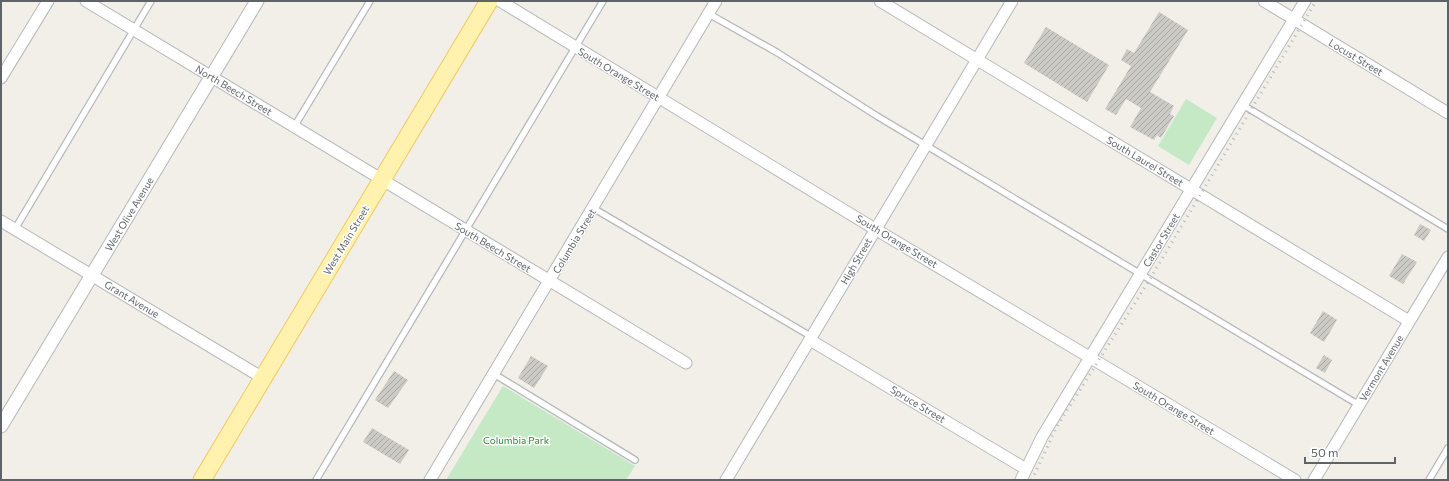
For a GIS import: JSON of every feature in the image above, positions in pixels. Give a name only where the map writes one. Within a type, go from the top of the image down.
[{"type":"main road","name":"West Main Street","points":[[202,480],[490,1]]},
{"type":"street","points":[[1,78],[48,1]]},
{"type":"street","name":"North Beech Street","points":[[86,1],[382,180]]},
{"type":"street","name":"West Olive Avenue","points":[[1,426],[257,1]]},
{"type":"street","name":"South Orange Street","points":[[500,1],[875,229],[1295,480]]},
{"type":"street","name":"Columbia Street","points":[[430,480],[594,208],[716,1]]},
{"type":"street","name":"South Laurel Street","points":[[880,1],[1409,321]]},
{"type":"street","name":"High Street","points":[[726,480],[1012,1]]},
{"type":"street","name":"Locust Street","points":[[1264,1],[1448,113]]},
{"type":"street","name":"Castor Street","points":[[1025,476],[1042,437],[1305,1]]},
{"type":"street","name":"South Beech Street","points":[[382,180],[686,363]]},
{"type":"street","name":"Grant Avenue","points":[[1,221],[263,378]]},
{"type":"street","name":"Vermont Avenue","points":[[1314,480],[1448,258]]},
{"type":"street","name":"Spruce Street","points":[[811,338],[1025,476]]},
{"type":"lane","points":[[15,229],[151,1]]},
{"type":"lane","points":[[294,127],[370,1]]},
{"type":"lane","points":[[316,480],[603,1]]},
{"type":"lane","points":[[709,14],[778,53],[800,69],[1359,405]]},
{"type":"lane","points":[[1243,105],[1448,230]]},
{"type":"lane","points":[[594,208],[811,338]]},
{"type":"lane","points":[[494,374],[634,460]]},
{"type":"lane","points":[[1429,480],[1448,448]]},
{"type":"green space","points":[[1186,99],[1217,118],[1189,165],[1158,146]]},
{"type":"green space","name":"Columbia Park","points":[[503,386],[635,466],[626,480],[446,480]]},
{"type":"building","points":[[1159,12],[1188,30],[1150,92],[1174,106],[1170,114],[1174,116],[1161,138],[1157,135],[1154,140],[1130,127],[1141,108],[1126,99],[1116,115],[1105,109],[1131,66],[1121,60],[1127,49],[1134,53]]},
{"type":"building","points":[[1046,27],[1109,65],[1087,102],[1024,63]]},
{"type":"building","points":[[1420,224],[1431,230],[1424,241],[1414,235]]},
{"type":"building","points":[[1402,254],[1417,262],[1403,284],[1389,276]]},
{"type":"building","points":[[1323,311],[1337,320],[1324,342],[1310,333]]},
{"type":"building","points":[[1324,355],[1332,360],[1325,373],[1316,368]]},
{"type":"building","points":[[531,356],[548,366],[534,388],[518,378]]},
{"type":"building","points":[[394,371],[408,380],[388,408],[375,400]]},
{"type":"building","points":[[372,428],[409,450],[400,464],[363,442]]},
{"type":"railway","points":[[1032,480],[1056,428],[1150,279],[1316,1]]}]
